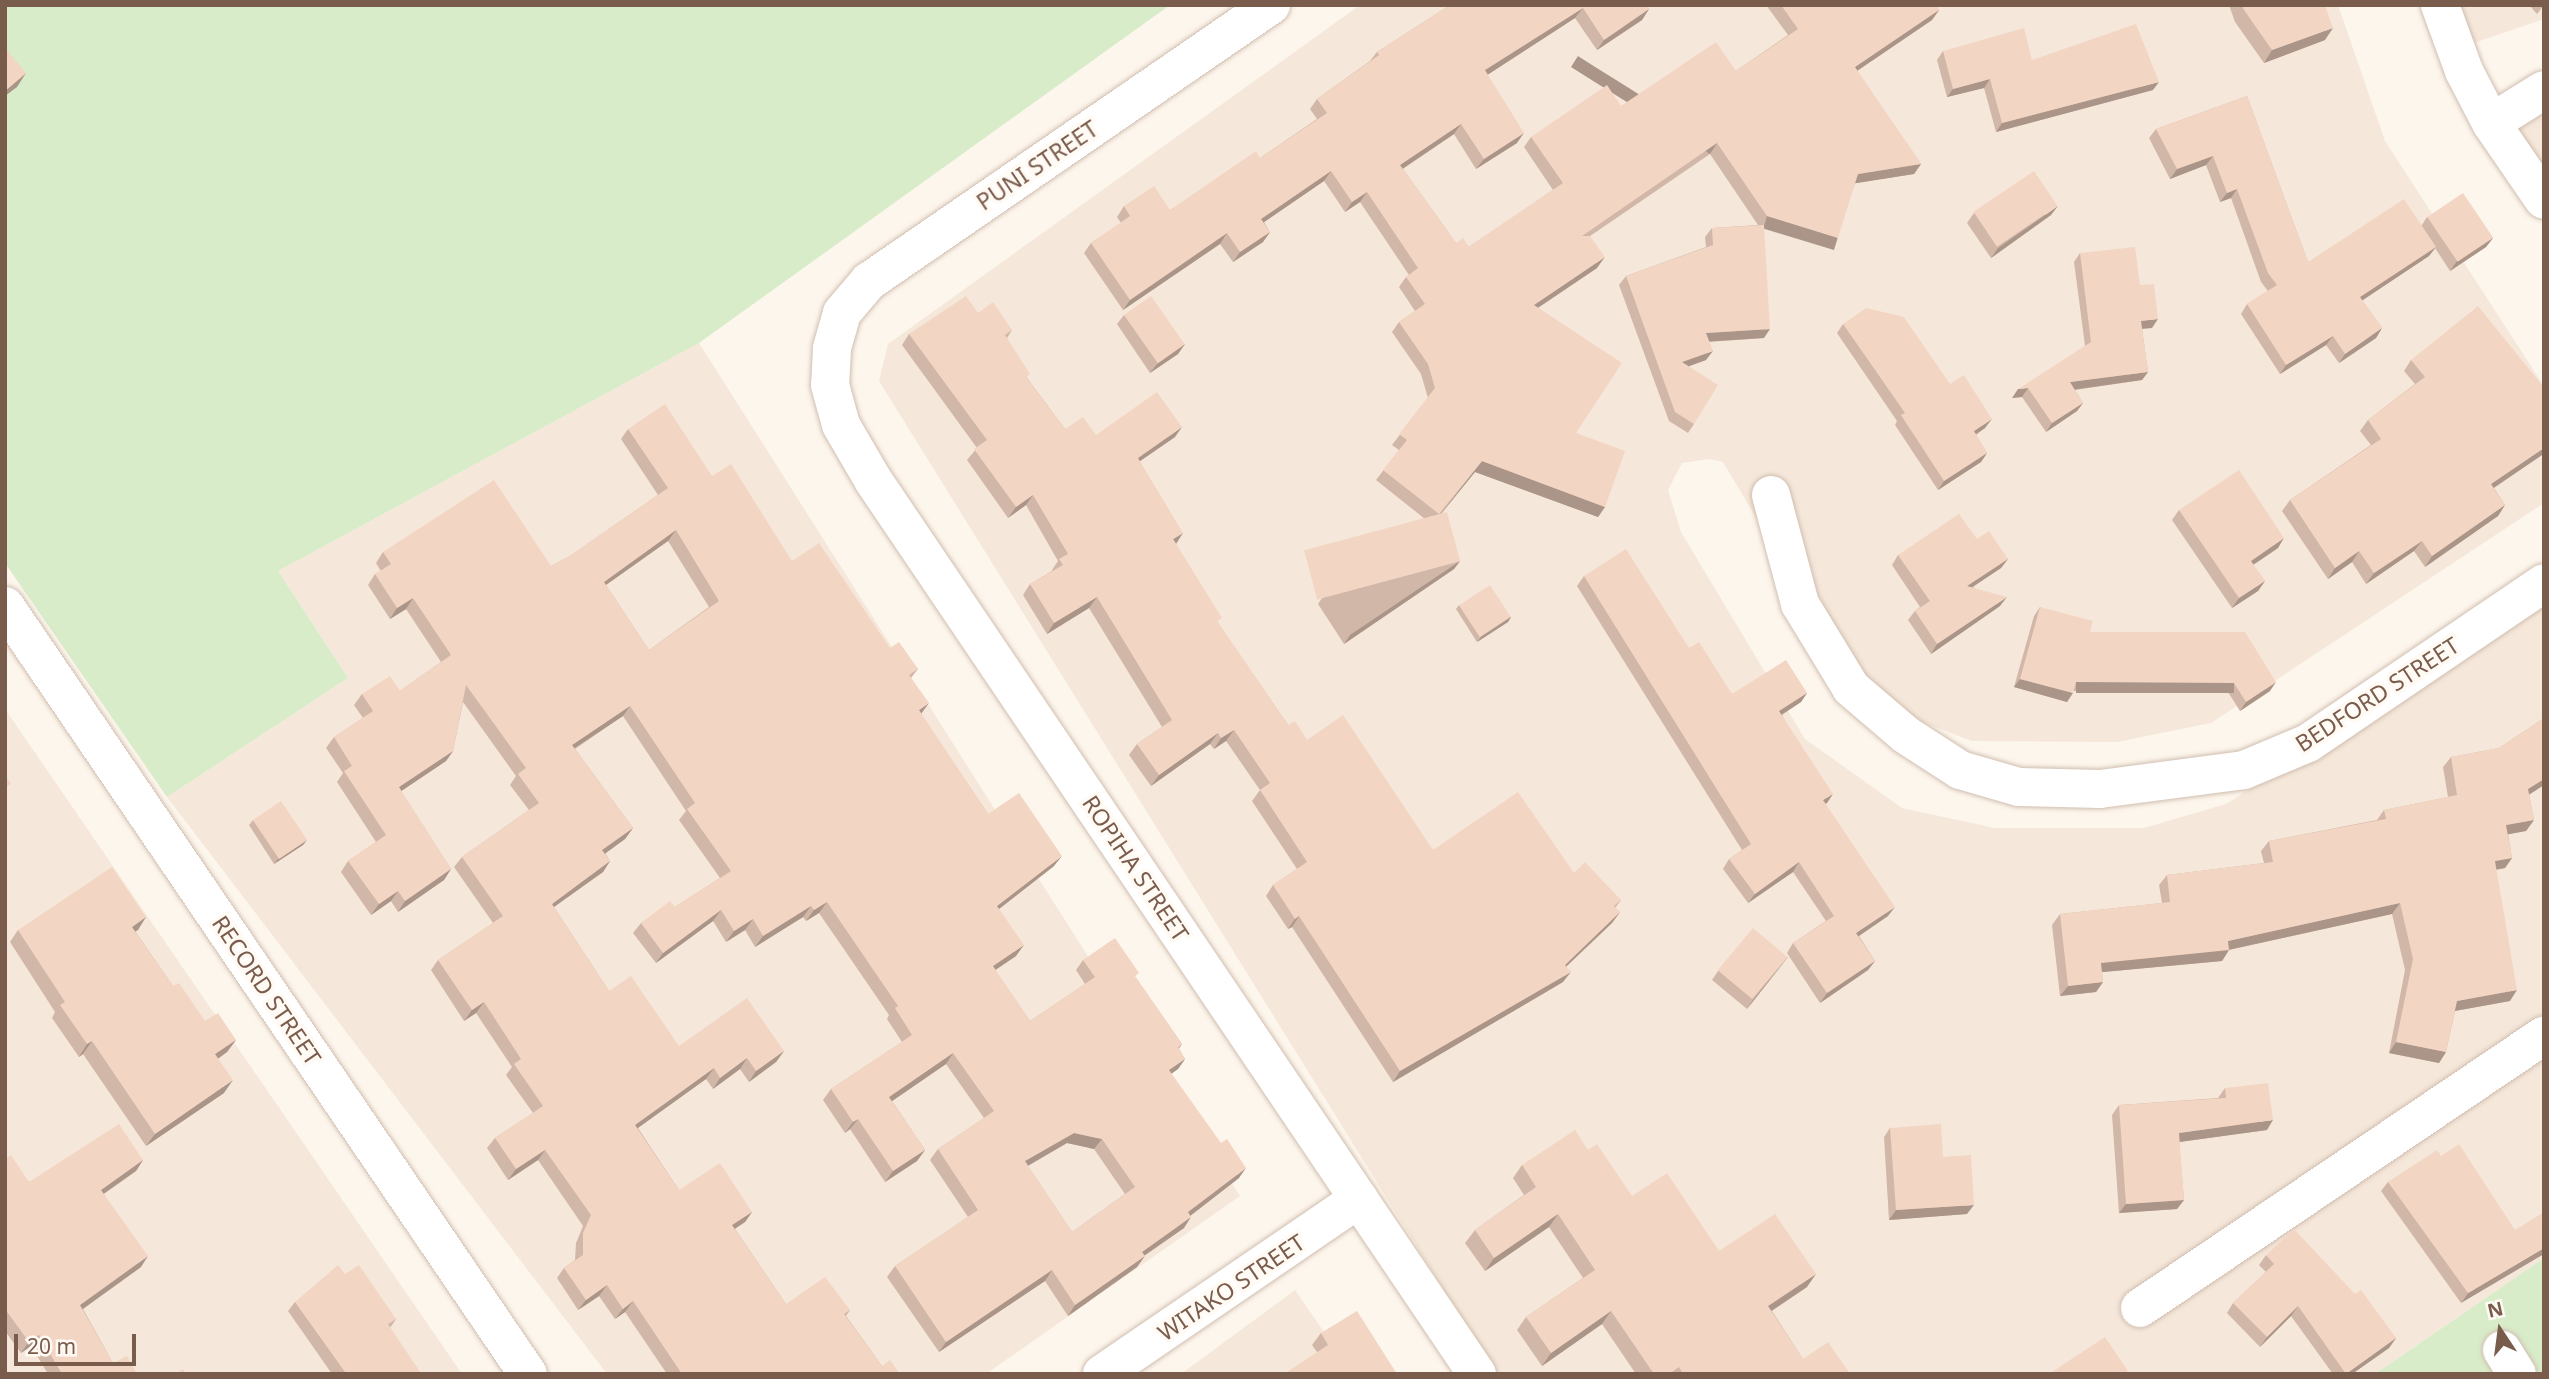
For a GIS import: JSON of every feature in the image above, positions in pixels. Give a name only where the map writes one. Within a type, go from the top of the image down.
[{"type":"street","name":"PUNI STREET","points":[[832,349],[842,313],[869,281],[1271,5]]},
{"type":"street","points":[[2440,5],[2464,71],[2491,123],[2544,200]]},
{"type":"street","points":[[2491,123],[2544,90]]},
{"type":"street","name":"ROPIHA STREET","points":[[832,349],[830,385],[841,425],[873,480],[1477,1374]]},
{"type":"street","name":"BEDFORD STREET","points":[[1771,495],[1800,604],[1851,688],[1906,736],[1960,770],[2019,787],[2100,789],[2244,770],[2308,743],[2544,583]]},
{"type":"street","name":"RECORD STREET","points":[[5,606],[528,1374]]},
{"type":"street","points":[[2140,1308],[2544,1037]]},
{"type":"street","name":"WITAKO STREET","points":[[1102,1374],[1359,1199]]},
{"type":"shaded area","points":[[1360,5],[2338,5],[2385,141],[2544,386],[2544,503],[2211,723],[2117,742],[1972,741],[1919,721],[1874,690],[1823,630],[1723,462],[1709,459],[1682,463],[1668,490],[1681,532],[1805,739],[1902,808],[1995,828],[2144,828],[2226,804],[2544,601],[2544,1258],[2375,1374],[1496,1374],[879,381],[888,344]]},
{"type":"shaded area","points":[[2441,5],[2544,5],[2544,19],[2456,49]]},
{"type":"shaded area","points":[[2544,112],[2544,184],[2509,129]]},
{"type":"shaded area","points":[[699,343],[1240,1196],[986,1374],[607,1374],[167,797],[348,678],[278,571]]},
{"type":"shaded area","points":[[5,709],[462,1374],[5,1374]]},
{"type":"shaded area","points":[[1295,1290],[1353,1374],[1181,1374]]},
{"type":"green space","points":[[5,5],[1170,5],[699,343],[278,571],[348,678],[167,797],[5,563]]},
{"type":"green space","points":[[2544,1258],[2544,1374],[2375,1374]]},
{"type":"building","points":[[1450,5],[1646,5],[1649,9],[1604,40],[1583,8],[1485,70],[1524,133],[1484,159],[1461,124],[1400,165],[1456,243],[1463,238],[1469,247],[1563,183],[1531,137],[1607,85],[1621,106],[1716,42],[1736,71],[1798,29],[1781,5],[1936,5],[1939,10],[1855,67],[1921,164],[1858,174],[1838,238],[1767,216],[1717,143],[1582,236],[1590,236],[1605,257],[1534,305],[1622,363],[1576,433],[1625,451],[1605,507],[1482,461],[1439,514],[1383,470],[1407,440],[1399,434],[1435,388],[1428,364],[1399,322],[1425,304],[1406,277],[1418,268],[1367,192],[1352,202],[1331,171],[1261,219],[1270,232],[1240,252],[1227,233],[1130,300],[1091,243],[1130,216],[1124,206],[1154,186],[1170,210],[1256,151],[1260,158],[1327,113],[1317,99],[1379,55],[1377,52]]},
{"type":"building","points":[[2242,5],[2325,5],[2333,28],[2272,50]]},
{"type":"building","points":[[2136,24],[2159,82],[2002,123],[1990,79],[1953,89],[1943,51],[2024,28],[2032,60]]},
{"type":"building","points":[[5,48],[26,73],[5,91]]},
{"type":"building","points":[[2247,96],[2308,262],[2404,199],[2436,247],[2360,297],[2382,328],[2345,354],[2333,336],[2286,365],[2247,304],[2277,285],[2268,273],[2237,189],[2227,193],[2213,156],[2177,169],[2156,129]]},
{"type":"building","points":[[2034,171],[2057,206],[1997,247],[1973,212]]},
{"type":"building","points":[[2463,193],[2493,238],[2458,262],[2427,217]]},
{"type":"building","points":[[1764,225],[1770,329],[1706,333],[1713,351],[1682,362],[1718,385],[1694,424],[1675,412],[1626,276],[1713,245],[1712,228]]},
{"type":"building","points":[[2135,247],[2140,285],[2154,284],[2158,319],[2141,321],[2148,372],[2070,382],[2083,403],[2052,423],[2028,388],[2018,389],[2091,342],[2080,253]]},
{"type":"building","points":[[966,296],[978,313],[993,302],[1012,330],[1005,335],[1030,374],[1026,377],[1065,429],[1083,417],[1096,435],[1157,392],[1182,427],[1138,458],[1183,533],[1173,539],[1222,618],[1217,621],[1288,725],[1295,721],[1307,740],[1343,715],[1433,850],[1518,792],[1574,873],[1585,862],[1621,900],[1614,906],[1620,912],[1565,965],[1571,972],[1400,1071],[1299,916],[1295,919],[1273,885],[1307,862],[1260,790],[1270,783],[1234,730],[1221,738],[1218,733],[1159,775],[1137,744],[1172,720],[1097,597],[1054,623],[1030,584],[1063,565],[1059,559],[1068,554],[1033,495],[1016,507],[974,449],[987,440],[909,334]]},
{"type":"building","points":[[1151,296],[1185,344],[1158,363],[1124,315]]},
{"type":"building","points":[[2478,306],[2542,385],[2544,384],[2544,448],[2491,484],[2505,505],[2432,556],[2422,541],[2374,573],[2359,551],[2335,568],[2290,500],[2381,439],[2368,420],[2425,377],[2411,360]]},
{"type":"building","points":[[1866,308],[1904,317],[1950,384],[1964,375],[1992,419],[1974,431],[1987,453],[1944,481],[1901,415],[1905,413],[1843,324]]},
{"type":"building","points":[[665,404],[712,476],[731,464],[792,561],[819,543],[890,648],[899,642],[918,669],[909,675],[929,703],[919,710],[988,814],[1019,793],[1062,856],[997,906],[1024,945],[993,966],[1030,1021],[1095,977],[1083,960],[1115,938],[1139,973],[1135,976],[1182,1044],[1178,1047],[1185,1059],[1169,1070],[1221,1143],[1227,1139],[1246,1168],[1188,1212],[1191,1217],[1142,1252],[1145,1256],[1075,1305],[1052,1270],[946,1342],[895,1266],[978,1210],[938,1149],[994,1111],[953,1053],[889,1097],[925,1150],[893,1171],[858,1119],[853,1122],[831,1089],[912,1035],[895,1008],[898,1006],[827,902],[814,910],[811,906],[763,936],[753,919],[734,931],[721,910],[663,953],[641,923],[670,901],[675,907],[731,871],[687,809],[695,803],[630,706],[572,745],[633,828],[602,850],[610,861],[552,904],[609,991],[631,976],[679,1046],[747,998],[784,1051],[756,1071],[747,1058],[720,1078],[714,1068],[635,1125],[679,1190],[720,1163],[752,1212],[732,1225],[786,1304],[825,1277],[850,1310],[844,1314],[882,1366],[890,1360],[900,1374],[682,1374],[633,1301],[623,1309],[607,1285],[586,1300],[564,1268],[583,1255],[583,1233],[591,1215],[545,1150],[516,1169],[495,1138],[543,1106],[514,1064],[521,1059],[484,1002],[472,1010],[438,960],[503,916],[462,857],[539,803],[518,774],[526,768],[466,685],[453,751],[399,787],[451,869],[405,901],[398,891],[379,904],[348,861],[386,835],[344,771],[352,766],[334,737],[373,711],[362,694],[390,676],[400,691],[451,655],[413,598],[397,608],[375,574],[391,564],[383,552],[494,480],[551,566],[570,556],[668,488],[628,429]],"holes":[[[676,530],[719,601],[649,650],[604,582]],[[1074,1133],[1102,1139],[1135,1187],[1072,1232],[1025,1161]]]},
{"type":"building","points":[[2239,470],[2284,538],[2251,561],[2265,581],[2239,598],[2179,510]]},
{"type":"building","points":[[1447,512],[1460,561],[1317,600],[1304,550]]},
{"type":"building","points":[[1959,514],[1977,539],[1989,531],[2008,559],[1967,586],[2007,597],[1937,644],[1915,611],[1930,601],[1898,555]]},
{"type":"building","points":[[1626,549],[1689,648],[1699,642],[1732,694],[1786,660],[1807,693],[1779,711],[1833,794],[1823,800],[1895,907],[1856,933],[1875,961],[1827,993],[1793,943],[1834,916],[1799,862],[1755,894],[1729,859],[1751,844],[1584,576]]},
{"type":"building","points":[[1490,585],[1511,617],[1480,637],[1459,605]]},
{"type":"building","points":[[2040,607],[2093,621],[2090,632],[2245,632],[2276,682],[2246,702],[2234,683],[2076,682],[2073,693],[2020,679]]},
{"type":"building","points":[[2544,718],[2544,779],[2528,789],[2534,820],[2506,825],[2512,858],[2495,861],[2517,990],[2457,1001],[2446,1052],[2396,1042],[2413,959],[2400,903],[2228,941],[2229,950],[2101,963],[2103,982],[2068,986],[2060,914],[2170,902],[2167,875],[2273,862],[2269,841],[2386,819],[2384,810],[2457,795],[2451,757],[2499,748]]},
{"type":"building","points":[[5,775],[11,784],[5,788]]},
{"type":"building","points":[[281,801],[307,840],[279,859],[253,820]]},
{"type":"building","points":[[112,867],[146,917],[132,927],[173,986],[179,983],[205,1021],[218,1013],[236,1040],[215,1054],[233,1080],[155,1134],[92,1041],[87,1044],[60,1005],[65,1002],[18,930]]},
{"type":"building","points":[[1753,928],[1787,957],[1752,999],[1718,970]]},
{"type":"building","points":[[2268,1083],[2273,1120],[2179,1133],[2184,1200],[2126,1204],[2119,1105],[2226,1098],[2225,1088]]},
{"type":"building","points":[[119,1124],[143,1160],[101,1190],[148,1256],[80,1305],[113,1363],[127,1356],[137,1374],[62,1374],[39,1335],[29,1342],[5,1309],[5,1159],[11,1155],[29,1182]]},
{"type":"building","points":[[1941,1124],[1943,1157],[1971,1155],[1974,1205],[1896,1210],[1890,1128]]},
{"type":"building","points":[[1575,1130],[1588,1150],[1597,1144],[1632,1196],[1667,1173],[1719,1251],[1775,1214],[1816,1274],[1768,1306],[1803,1359],[1828,1342],[1848,1371],[1844,1374],[1683,1374],[1679,1367],[1669,1374],[1654,1374],[1611,1311],[1551,1353],[1526,1317],[1595,1270],[1558,1214],[1494,1258],[1475,1230],[1536,1187],[1522,1165]]},
{"type":"building","points":[[2459,1144],[2515,1230],[2544,1212],[2544,1248],[2468,1293],[2388,1182],[2437,1150],[2441,1156]]},
{"type":"building","points":[[2294,1229],[2355,1294],[2361,1290],[2396,1338],[2346,1374],[2298,1306],[2267,1337],[2233,1303],[2274,1264],[2266,1255]]},
{"type":"building","points":[[338,1265],[345,1274],[359,1265],[396,1319],[388,1324],[421,1374],[343,1374],[345,1372],[295,1302]]},
{"type":"building","points":[[1357,1311],[1397,1374],[1284,1374],[1328,1345],[1321,1333]]},
{"type":"building","points":[[2105,1337],[2128,1371],[2124,1374],[2049,1374]]}]
